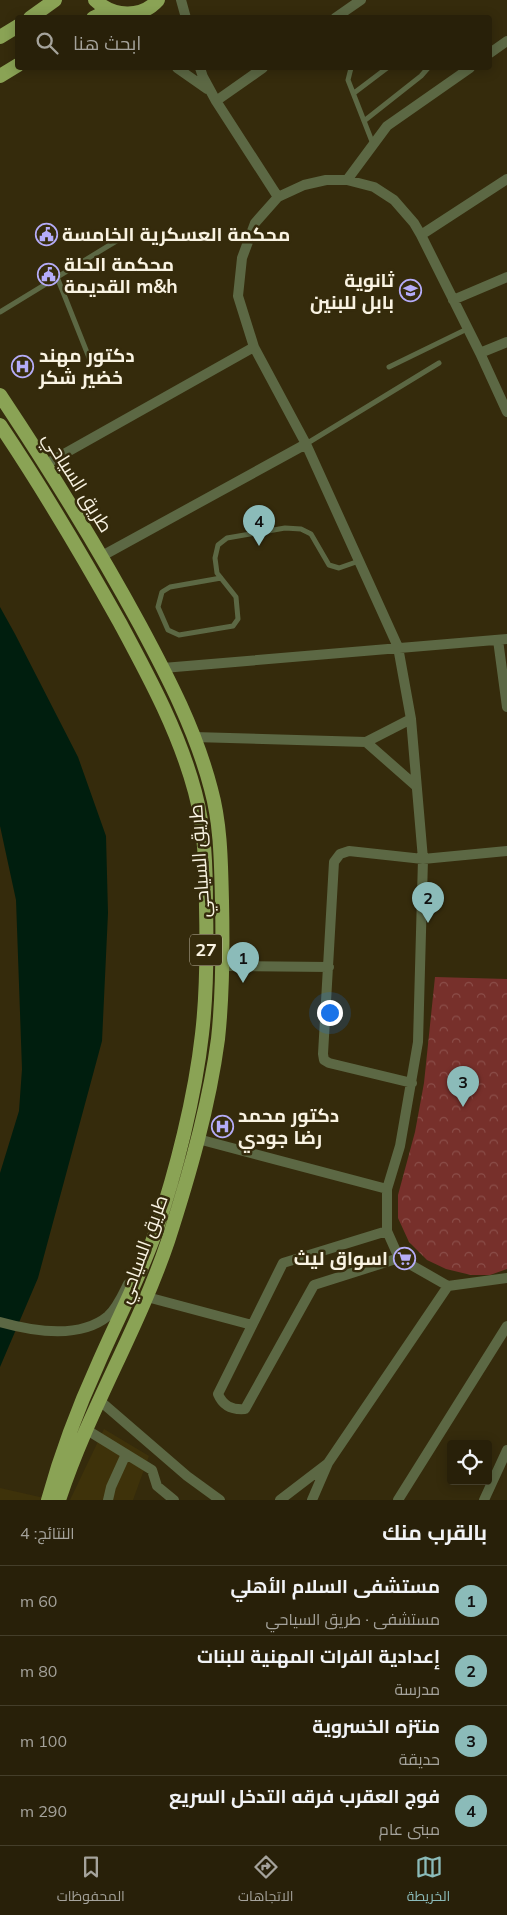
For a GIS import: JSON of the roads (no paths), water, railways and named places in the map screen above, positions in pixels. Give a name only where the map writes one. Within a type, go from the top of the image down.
[{"type":"main road","points":[[34,15],[55,0]]},
{"type":"main road","points":[[95,0],[106,15]]},
{"type":"main road","points":[[122,15],[136,14],[152,6],[158,0]]},
{"type":"main road","points":[[0,37],[15,28]]},
{"type":"main road","points":[[0,76],[15,67]]},
{"type":"main road","name":"طريق السياحي","points":[[0,396],[46,464],[102,556],[163,668],[204,764],[215,805],[221,849],[222,966],[218,1036],[213,1071],[198,1139],[168,1241],[146,1297],[99,1400],[59,1500]]},
{"type":"main road","name":"طريق السياحي","points":[[0,425],[64,526],[148,675],[189,769],[198,808],[204,850],[206,966],[202,1034],[197,1068],[182,1137],[155,1235],[125,1307],[85,1394],[48,1500]]},
{"type":"main road","points":[[64,526],[71,527],[80,520]]},
{"type":"main road","points":[[100,587],[105,580],[115,579]]},
{"type":"main road","points":[[198,808],[210,810],[215,805]]},
{"type":"main road","points":[[202,830],[208,825],[218,828]]},
{"type":"street","points":[[180,0],[185,15]]},
{"type":"street","points":[[339,15],[361,0]]},
{"type":"street","points":[[492,52],[507,41]]},
{"type":"street","points":[[180,70],[214,97]]},
{"type":"street","points":[[201,70],[214,97],[278,197]]},
{"type":"street","points":[[214,97],[260,70]]},
{"type":"street","points":[[347,180],[387,126],[467,70]]},
{"type":"street","points":[[421,235],[507,179]]},
{"type":"street","points":[[507,412],[421,235],[414,223],[394,200],[374,187],[347,180],[326,180],[304,185],[278,197],[255,223],[242,258],[238,296],[254,347],[306,444],[398,647],[411,719],[424,859],[418,1042],[400,1146],[387,1189],[386,1231],[399,1258],[448,1286],[507,1279]]},
{"type":"street","points":[[453,300],[507,277]]},
{"type":"street","points":[[480,353],[507,342]]},
{"type":"street","points":[[46,464],[254,347]]},
{"type":"street","points":[[102,556],[306,444]]},
{"type":"street","points":[[163,668],[503,639],[507,707]]},
{"type":"street","points":[[194,737],[366,742],[411,719]]},
{"type":"street","points":[[366,742],[416,786]]},
{"type":"street","points":[[412,1083],[329,1063],[324,1060],[334,862],[340,854],[350,851],[424,859],[507,851]]},
{"type":"street","points":[[222,966],[329,968]]},
{"type":"street","points":[[198,1139],[387,1189]]},
{"type":"street","points":[[386,1231],[284,1263],[218,1394],[221,1401],[234,1410],[244,1409],[314,1285],[399,1258]]},
{"type":"street","points":[[0,1322],[47,1332],[95,1324],[108,1316],[117,1304],[155,1235]]},
{"type":"street","points":[[312,1500],[328,1463],[448,1286]]},
{"type":"street","points":[[146,1297],[252,1325]]},
{"type":"street","points":[[398,1500],[507,1326]]},
{"type":"street","points":[[99,1400],[187,1476],[220,1500]]},
{"type":"street","points":[[87,1430],[152,1470],[157,1486],[174,1500]]},
{"type":"street","points":[[484,1500],[507,1450]]},
{"type":"street","points":[[108,1500],[126,1454]]},
{"type":"street","points":[[280,1500],[328,1463]]},
{"type":"lane","points":[[350,70],[348,80],[373,145]]},
{"type":"lane","points":[[354,93],[384,70]]},
{"type":"lane","points":[[364,121],[426,70]]},
{"type":"lane","points":[[0,312],[118,240]]},
{"type":"lane","points":[[57,277],[90,360]]},
{"type":"lane","points":[[389,367],[468,329]]},
{"type":"lane","points":[[306,444],[439,363]]},
{"type":"lane","points":[[221,578],[170,587],[162,592],[158,607],[168,630],[179,635],[233,626],[238,619],[236,597],[218,573],[215,558],[218,545],[227,538],[285,528],[301,529],[311,534],[329,565],[339,568],[360,561]]},
{"type":"place","name":"محكمة العسكرية الخامسة","points":[[46,234]]},
{"type":"place","name":"محكمة الحلة القديمة m&h","points":[[48,275]]},
{"type":"place","name":"ثانوية بابل للبنين","points":[[410,291]]},
{"type":"place","name":"دكتور مهند خضير شكر","points":[[23,366]]},
{"type":"place","name":"فوج العقرب فرقه التدخل السريع","points":[[259,546]]},
{"type":"place","name":"إعدادية الفرات المهنية للبنات","points":[[428,923]]},
{"type":"place","name":"مستشفى السلام الأهلي","points":[[243,983]]},
{"type":"place","name":"منتزه الخسروية","points":[[463,1107]]},
{"type":"place","name":"دكتور محمد رضا جودي","points":[[222,1126]]},
{"type":"place","name":"اسواق ليث","points":[[404,1258]]}]
